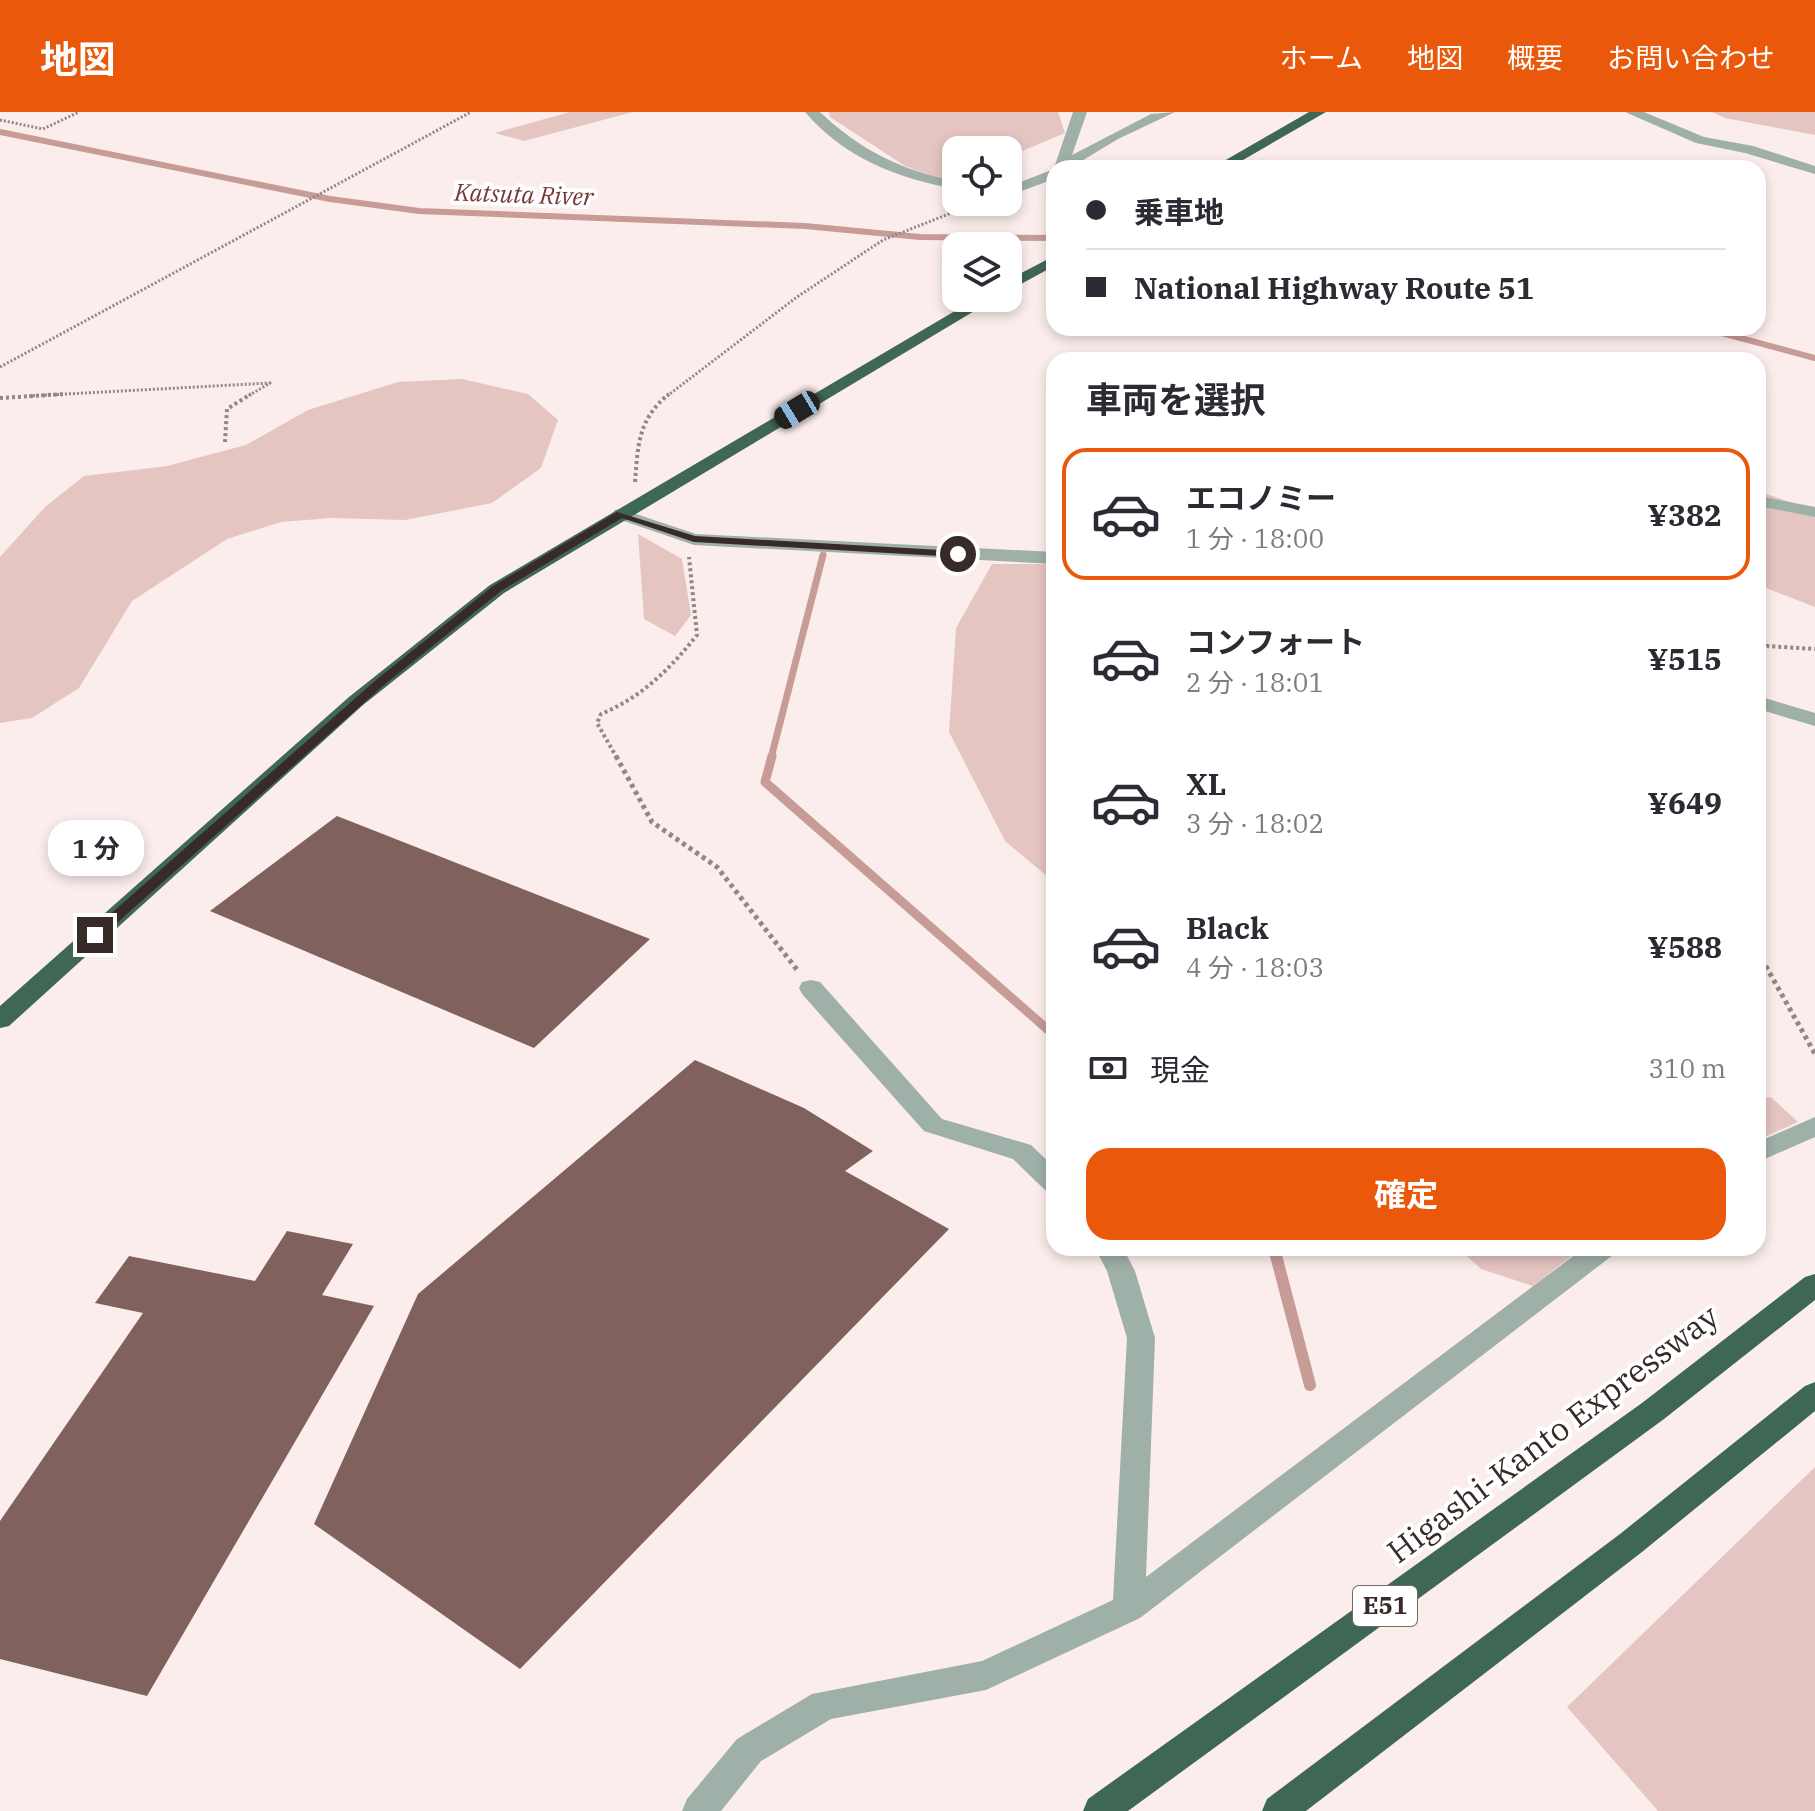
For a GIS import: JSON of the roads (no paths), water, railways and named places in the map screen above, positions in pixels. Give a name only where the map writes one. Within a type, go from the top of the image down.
[{"type":"highway","points":[[1233,160],[1319,112]]},
{"type":"highway","points":[[1022,278],[1046,265]]},
{"type":"highway","points":[[0,1020],[356,701],[497,589],[964,312]]},
{"type":"highway","name":"Higashi-Kanto Expressway","points":[[1108,1806],[1653,1411],[1815,1285]]},
{"type":"highway","points":[[1279,1811],[1631,1543],[1815,1394]]},
{"type":"street","points":[[812,112],[838,139],[881,166],[942,183]]},
{"type":"street","points":[[1064,160],[1080,112]]},
{"type":"street","points":[[1075,160],[1139,121],[1168,112]]},
{"type":"street","points":[[1632,112],[1701,140],[1748,149],[1815,170]]},
{"type":"street","points":[[1022,188],[1046,178]]},
{"type":"street","points":[[1766,503],[1815,512]]},
{"type":"street","points":[[627,511],[687,536],[1046,558]]},
{"type":"street","points":[[1766,705],[1815,720]]},
{"type":"street","points":[[811,988],[933,1125],[1022,1152],[1046,1175]]},
{"type":"street","points":[[1766,1149],[1815,1126]]},
{"type":"street","points":[[1113,1256],[1121,1271],[1141,1338],[1129,1608]]},
{"type":"street","points":[[699,1811],[749,1750],[824,1705],[986,1675],[1129,1608],[1593,1256]]},
{"type":"waterway","name":"Katsuta River","points":[[0,132],[330,199],[419,211],[805,226],[920,237],[1046,238]]},
{"type":"waterway","name":"Katsuta River","points":[[1733,336],[1815,358]]},
{"type":"waterway","points":[[771,758],[823,555]]},
{"type":"waterway","points":[[772,756],[765,782],[1046,1028]]},
{"type":"waterway","points":[[1276,1256],[1310,1385]]}]
